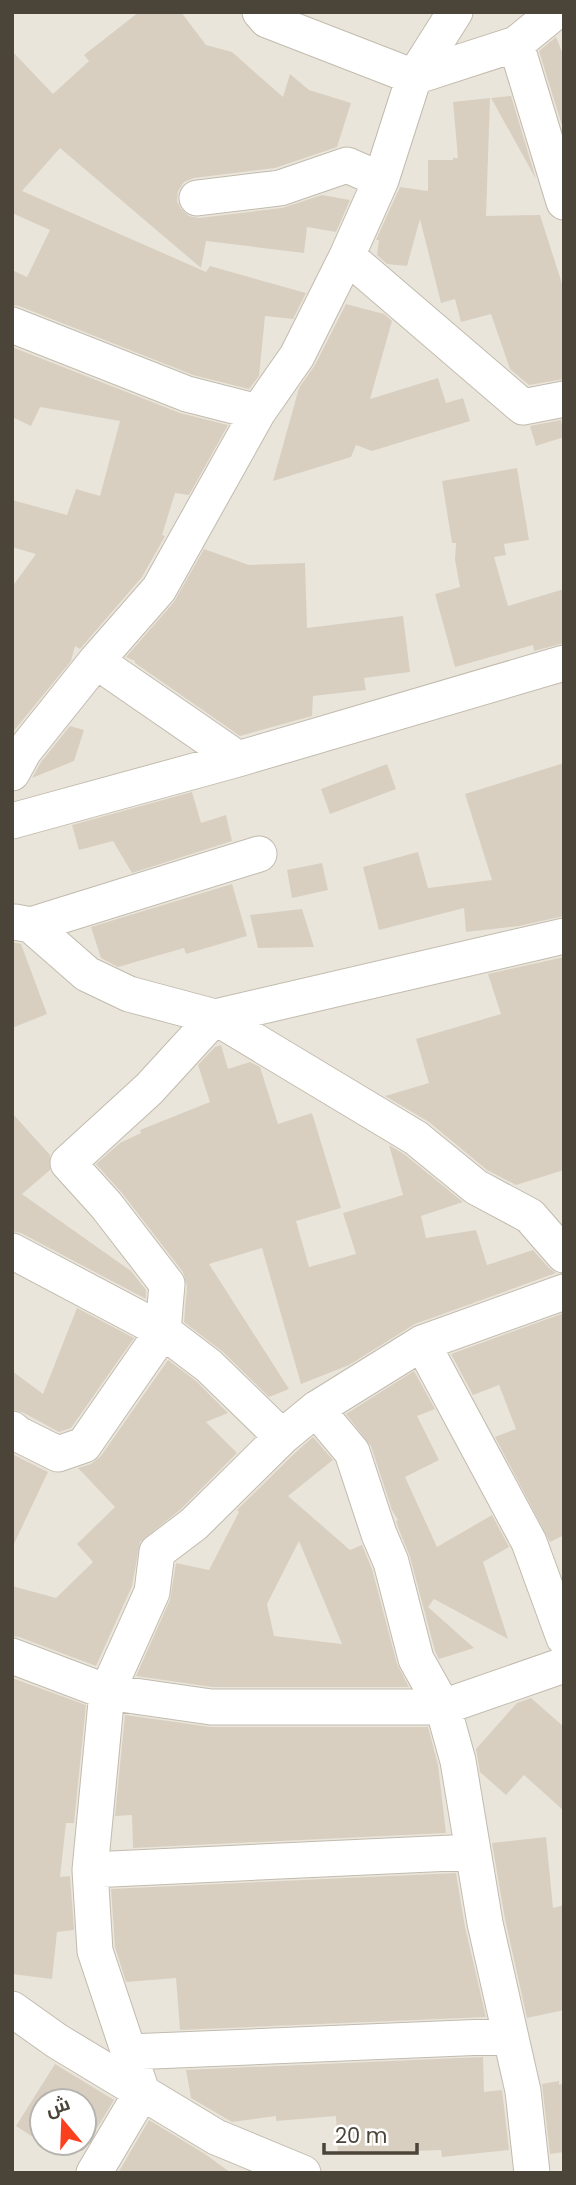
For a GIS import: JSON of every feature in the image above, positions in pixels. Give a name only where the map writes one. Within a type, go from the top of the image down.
[{"type":"street","points":[[260,12],[267,20],[414,77],[516,44],[555,12]]},
{"type":"street","points":[[12,773],[24,751],[96,661],[159,589],[258,412],[297,356],[381,180],[414,77],[455,12]]},
{"type":"street","points":[[516,44],[564,202]]},
{"type":"street","points":[[197,198],[280,188],[347,165],[381,180]]},
{"type":"street","points":[[347,256],[523,407],[564,400]]},
{"type":"street","points":[[12,325],[187,394],[258,412]]},
{"type":"street","points":[[96,661],[238,759]]},
{"type":"street","points":[[12,821],[238,759],[564,663]]},
{"type":"street","points":[[22,923],[259,854]]},
{"type":"street","points":[[22,923],[87,974],[130,994],[215,1017],[416,1138],[477,1187],[530,1216],[564,1255]]},
{"type":"street","points":[[12,1429],[58,1454],[84,1445],[163,1331],[167,1284],[106,1205],[68,1163],[149,1089],[215,1017],[564,936]]},
{"type":"street","points":[[12,1251],[163,1331],[209,1366],[282,1437]]},
{"type":"street","points":[[94,2173],[142,2092],[95,1951],[90,1870],[107,1692],[152,1592],[157,1552],[194,1524],[282,1437],[316,1409],[422,1343],[564,1292]]},
{"type":"street","points":[[422,1343],[529,1542],[564,1638]]},
{"type":"street","points":[[316,1409],[352,1452],[391,1562],[416,1660],[443,1707],[458,1761],[485,1923],[523,2091],[532,2173]]},
{"type":"street","points":[[12,1656],[107,1692],[211,1707],[443,1707],[555,1678]]},
{"type":"street","points":[[90,1870],[473,1852]]},
{"type":"street","points":[[12,2009],[58,2041],[216,2137],[303,2173]]},
{"type":"street","points":[[129,2052],[510,2036]]},
{"type":"shaded area","points":[[12,12],[564,12],[564,2173],[12,2173]]},
{"type":"building","points":[[139,12],[181,12],[206,45],[232,52],[283,97],[290,74],[309,90],[351,103],[337,147],[275,168],[194,178],[184,182],[178,191],[177,201],[181,209],[189,216],[199,218],[282,208],[322,195],[350,200],[336,232],[307,227],[304,253],[206,241],[201,268],[60,148],[22,191],[206,272],[210,266],[306,293],[293,319],[265,316],[259,376],[249,389],[193,375],[12,305],[12,270],[27,277],[50,230],[12,213],[12,51],[53,94],[89,61],[84,55]]},
{"type":"building","points":[[556,37],[564,57],[564,132],[539,51]]},
{"type":"building","points":[[511,96],[536,179],[491,98]]},
{"type":"building","points":[[490,98],[486,216],[540,215],[564,290],[564,379],[529,385],[510,369],[491,314],[461,322],[455,299],[441,303],[420,219],[407,266],[387,264],[377,255],[379,240],[376,240],[400,187],[428,191],[428,160],[458,158],[453,102]]},
{"type":"building","points":[[346,304],[384,314],[392,321],[370,399],[438,378],[446,403],[463,398],[470,421],[372,451],[356,445],[351,457],[273,481],[299,388],[315,365]]},
{"type":"building","points":[[12,347],[180,413],[228,425],[189,495],[175,493],[162,535],[165,536],[142,577],[80,649],[75,646],[71,661],[12,733],[12,587],[36,554],[12,547],[12,500],[67,515],[76,489],[100,496],[120,421],[40,407],[31,426],[12,417]]},
{"type":"building","points":[[561,420],[564,437],[536,446],[530,426]]},
{"type":"building","points":[[517,468],[529,540],[504,544],[506,555],[494,557],[508,606],[564,589],[564,643],[534,651],[533,645],[455,667],[435,594],[460,587],[455,560],[456,543],[452,543],[442,481]]},
{"type":"building","points":[[204,549],[249,565],[305,563],[307,628],[403,616],[410,672],[364,678],[366,690],[313,696],[312,716],[240,736],[126,657],[174,602]]},
{"type":"building","points":[[70,726],[84,730],[74,761],[32,778],[41,762]]},
{"type":"building","points":[[564,763],[564,916],[519,926],[466,932],[464,908],[379,930],[363,867],[418,852],[428,888],[492,880],[465,794]]},
{"type":"building","points":[[387,764],[396,789],[330,814],[321,789]]},
{"type":"building","points":[[192,792],[201,823],[226,815],[232,841],[132,873],[113,841],[79,850],[72,825]]},
{"type":"building","points":[[322,863],[328,890],[292,898],[287,870]]},
{"type":"building","points":[[232,884],[247,936],[186,954],[184,948],[118,967],[101,958],[91,927]]},
{"type":"building","points":[[302,909],[314,947],[258,948],[250,915]]},
{"type":"building","points":[[12,942],[21,944],[47,1014],[12,1028]]},
{"type":"building","points":[[564,957],[564,1170],[516,1185],[487,1170],[429,1122],[385,1096],[429,1083],[416,1039],[501,1014],[488,974]]},
{"type":"building","points":[[221,1045],[228,1069],[250,1062],[260,1067],[278,1124],[312,1113],[341,1208],[296,1221],[309,1267],[356,1254],[343,1213],[403,1195],[389,1145],[463,1202],[421,1216],[426,1238],[476,1230],[487,1265],[533,1250],[556,1273],[415,1324],[349,1365],[301,1384],[262,1248],[209,1264],[289,1389],[269,1397],[223,1352],[184,1322],[187,1286],[183,1272],[96,1164],[120,1143],[141,1133],[140,1130],[210,1102],[198,1065],[215,1047]]},
{"type":"building","points":[[12,1113],[50,1155],[50,1170],[22,1194],[131,1271],[146,1290],[146,1299],[21,1233],[12,1231]]},
{"type":"building","points":[[77,1308],[134,1338],[71,1428],[59,1432],[12,1409],[12,1371],[43,1394]]},
{"type":"building","points":[[564,1313],[564,1535],[550,1542],[495,1437],[516,1429],[499,1385],[473,1395],[451,1354]]},
{"type":"building","points":[[168,1360],[196,1381],[228,1413],[206,1422],[237,1453],[181,1509],[140,1542],[132,1586],[96,1666],[12,1636],[12,1586],[56,1598],[93,1562],[77,1544],[115,1507],[78,1468],[91,1464],[101,1456]]},
{"type":"building","points":[[414,1371],[435,1409],[417,1416],[439,1460],[405,1477],[437,1547],[492,1515],[509,1547],[483,1562],[508,1639],[434,1599],[428,1607],[474,1648],[439,1659],[410,1557],[371,1446],[346,1414]]},
{"type":"building","points":[[313,1437],[333,1460],[288,1496],[350,1550],[362,1545],[372,1569],[397,1664],[409,1687],[212,1687],[136,1676],[170,1600],[176,1563],[209,1570],[239,1512],[237,1510]],"holes":[[[299,1541],[342,1644],[274,1636],[267,1604]]]},
{"type":"building","points":[[12,1454],[48,1472],[12,1548]]},
{"type":"building","points":[[12,1678],[86,1705],[74,1823],[66,1823],[60,1877],[70,1876],[74,1930],[57,1932],[52,1979],[12,1974]]},
{"type":"building","points":[[531,1698],[564,1727],[564,1811],[524,1775],[506,1795],[480,1772],[476,1749],[517,1703]]},
{"type":"building","points":[[125,1715],[211,1727],[428,1727],[438,1765],[446,1833],[133,1848],[132,1815],[115,1816]]},
{"type":"building","points":[[546,1837],[553,1908],[564,1905],[564,2010],[527,2018],[505,1919],[492,1843]]},
{"type":"building","points":[[456,1873],[465,1927],[486,2017],[180,2030],[176,1978],[126,1982],[115,1947],[111,1889]]},
{"type":"building","points":[[483,2057],[484,2092],[502,2090],[509,2150],[442,2157],[441,2150],[338,2154],[336,2116],[276,2121],[276,2116],[232,2122],[191,2098],[186,2070],[183,2070]]},
{"type":"building","points":[[55,2064],[93,2087],[41,2087]]},
{"type":"building","points":[[559,2081],[559,2085],[564,2083],[564,2152],[550,2154],[542,2084]]},
{"type":"building","points":[[98,2090],[114,2100],[98,2126]]},
{"type":"building","points":[[28,2107],[28,2134],[16,2126]]},
{"type":"building","points":[[149,2120],[205,2154],[231,2173],[118,2173]]}]
